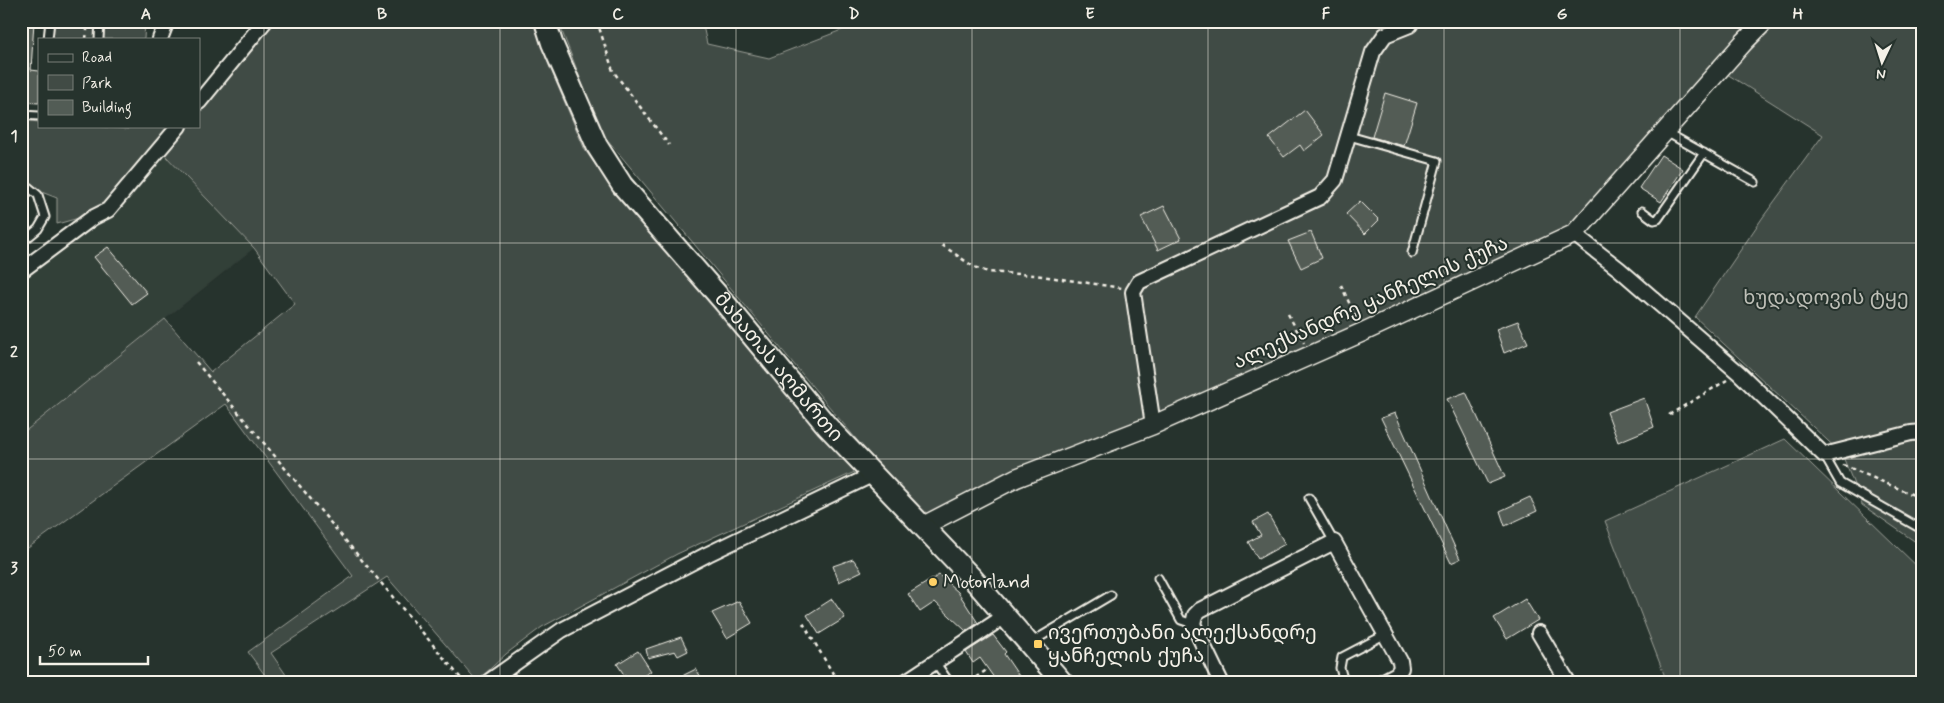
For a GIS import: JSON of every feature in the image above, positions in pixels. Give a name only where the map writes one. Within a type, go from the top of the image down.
[{"type":"main road","name":"მახათას აღმართი","points":[[545,21],[552,43],[596,146],[622,185],[724,302],[827,426],[924,526],[1030,644],[1058,681]]},
{"type":"street","points":[[160,38],[167,21]]},
{"type":"street","points":[[200,101],[266,21]]},
{"type":"street","name":"ალექსანდრე ყანჩელის ქუჩა","points":[[924,526],[1016,478],[1153,424],[1311,355],[1574,234],[1744,42],[1766,21]]},
{"type":"street","points":[[1153,424],[1133,292],[1139,282],[1320,198],[1335,180],[1373,52],[1386,35],[1410,25]]},
{"type":"street","points":[[200,85],[219,78]]},
{"type":"street","points":[[21,271],[92,218],[108,210],[176,128]]},
{"type":"street","points":[[1574,234],[1620,270],[1739,373],[1824,456],[1911,433],[1923,432]]},
{"type":"street","points":[[488,682],[562,630],[708,554],[874,474]]},
{"type":"street","points":[[1221,682],[1194,624],[1195,615],[1200,610],[1334,542],[1400,661],[1401,668],[1396,674],[1382,682]]},
{"type":"street","points":[[905,682],[1005,616]]},
{"type":"street","points":[[1539,633],[1568,682]]},
{"type":"lane","points":[[48,38],[50,21]]},
{"type":"lane","points":[[99,38],[100,21]]},
{"type":"lane","points":[[21,115],[38,116]]},
{"type":"lane","points":[[1665,132],[1755,182]]},
{"type":"lane","points":[[1349,136],[1437,160],[1412,253]]},
{"type":"lane","points":[[1642,211],[1654,220],[1658,219],[1704,153]]},
{"type":"lane","points":[[21,181],[38,195],[45,217],[38,229],[21,243]]},
{"type":"lane","points":[[1824,456],[1840,483],[1923,530]]},
{"type":"lane","points":[[1309,498],[1334,542]]},
{"type":"lane","points":[[1158,578],[1181,620],[1194,624]]},
{"type":"lane","points":[[1030,644],[1111,595]]},
{"type":"lane","points":[[1344,682],[1340,668],[1342,657],[1386,634]]},
{"type":"lane","points":[[935,662],[949,682]]},
{"type":"path","points":[[86,38],[88,21]]},
{"type":"path","points":[[597,21],[613,72],[669,145]]},
{"type":"path","points":[[942,245],[974,266],[988,272],[1053,277],[1115,286],[1133,292]]},
{"type":"path","points":[[1341,285],[1362,332]]},
{"type":"path","points":[[1288,314],[1311,355]]},
{"type":"path","points":[[196,362],[464,682]]},
{"type":"path","points":[[1669,415],[1739,373]]},
{"type":"path","points":[[1824,456],[1923,499]]},
{"type":"path","points":[[803,623],[838,682]]},
{"type":"path","points":[[969,682],[988,669]]},
{"type":"shaded area","points":[[163,153],[254,248],[28,429],[21,432],[21,277],[98,220],[113,215]]},
{"type":"green space","points":[[53,21],[145,21],[144,38],[51,38]]},
{"type":"green space","points":[[274,21],[534,21],[546,58],[585,150],[608,183],[861,469],[677,554],[542,627],[506,654],[477,681],[387,577],[271,653],[291,682],[270,682],[248,652],[353,576],[226,404],[21,553],[21,432],[28,429],[165,319],[211,372],[295,304],[254,248],[163,153],[184,128],[200,128],[200,110]]},
{"type":"green space","points":[[558,21],[702,21],[707,44],[769,58],[865,21],[1758,21],[1564,243],[930,528],[601,132]]},
{"type":"green space","name":"ხუდადოვის ტყე","points":[[1779,21],[1923,21],[1923,547],[1862,505],[1842,454],[1695,317],[1763,217],[1823,135],[1727,74]]},
{"type":"green space","points":[[21,120],[38,122],[38,128],[169,128],[97,213],[57,224],[57,198],[21,184]]},
{"type":"green space","points":[[1785,439],[1923,572],[1923,682],[1667,682],[1605,521]]},
{"type":"building","points":[[21,21],[34,21],[31,70],[38,71],[38,103],[21,102]]},
{"type":"building","points":[[1385,93],[1417,103],[1404,146],[1372,137]]},
{"type":"building","points":[[1305,110],[1324,135],[1304,151],[1300,145],[1284,157],[1269,138]]},
{"type":"building","points":[[1661,155],[1683,169],[1661,202],[1639,188]]},
{"type":"building","points":[[1360,201],[1379,220],[1365,234],[1346,214]]},
{"type":"building","points":[[1164,206],[1181,239],[1158,250],[1141,217]]},
{"type":"building","points":[[1311,232],[1322,258],[1301,268],[1288,241]]},
{"type":"building","points":[[108,247],[147,293],[132,304],[94,257]]},
{"type":"building","points":[[1518,321],[1528,343],[1504,353],[1496,329]]},
{"type":"building","points":[[1466,392],[1505,477],[1488,484],[1447,399]]},
{"type":"building","points":[[1644,398],[1654,427],[1618,442],[1607,412]]},
{"type":"building","points":[[1395,413],[1460,559],[1451,563],[1381,418]]},
{"type":"building","points":[[1530,497],[1537,511],[1505,526],[1500,511]]},
{"type":"building","points":[[1268,514],[1285,544],[1258,559],[1248,542],[1261,535],[1253,522]]},
{"type":"building","points":[[853,559],[862,571],[839,582],[833,566]]},
{"type":"building","points":[[939,575],[958,592],[978,623],[966,631],[935,602],[920,612],[908,594]]},
{"type":"building","points":[[832,599],[845,618],[819,634],[807,615]]},
{"type":"building","points":[[1525,599],[1538,620],[1507,639],[1494,618]]},
{"type":"building","points":[[739,601],[752,623],[727,638],[712,613]]},
{"type":"building","points":[[993,635],[1006,652],[1004,654],[1023,682],[997,682],[980,658],[973,663],[966,652]]},
{"type":"building","points":[[681,637],[688,651],[678,656],[675,651],[648,658],[646,649]]},
{"type":"building","points":[[638,651],[651,671],[634,682],[629,682],[617,664]]},
{"type":"building","points":[[696,669],[704,682],[670,682]]},
{"type":"place","name":"Motorland","points":[[933,582]]},
{"type":"place","name":"ივერთუბანი ალექსანდრე ყანჩელის ქუჩა","points":[[1038,644]]}]
